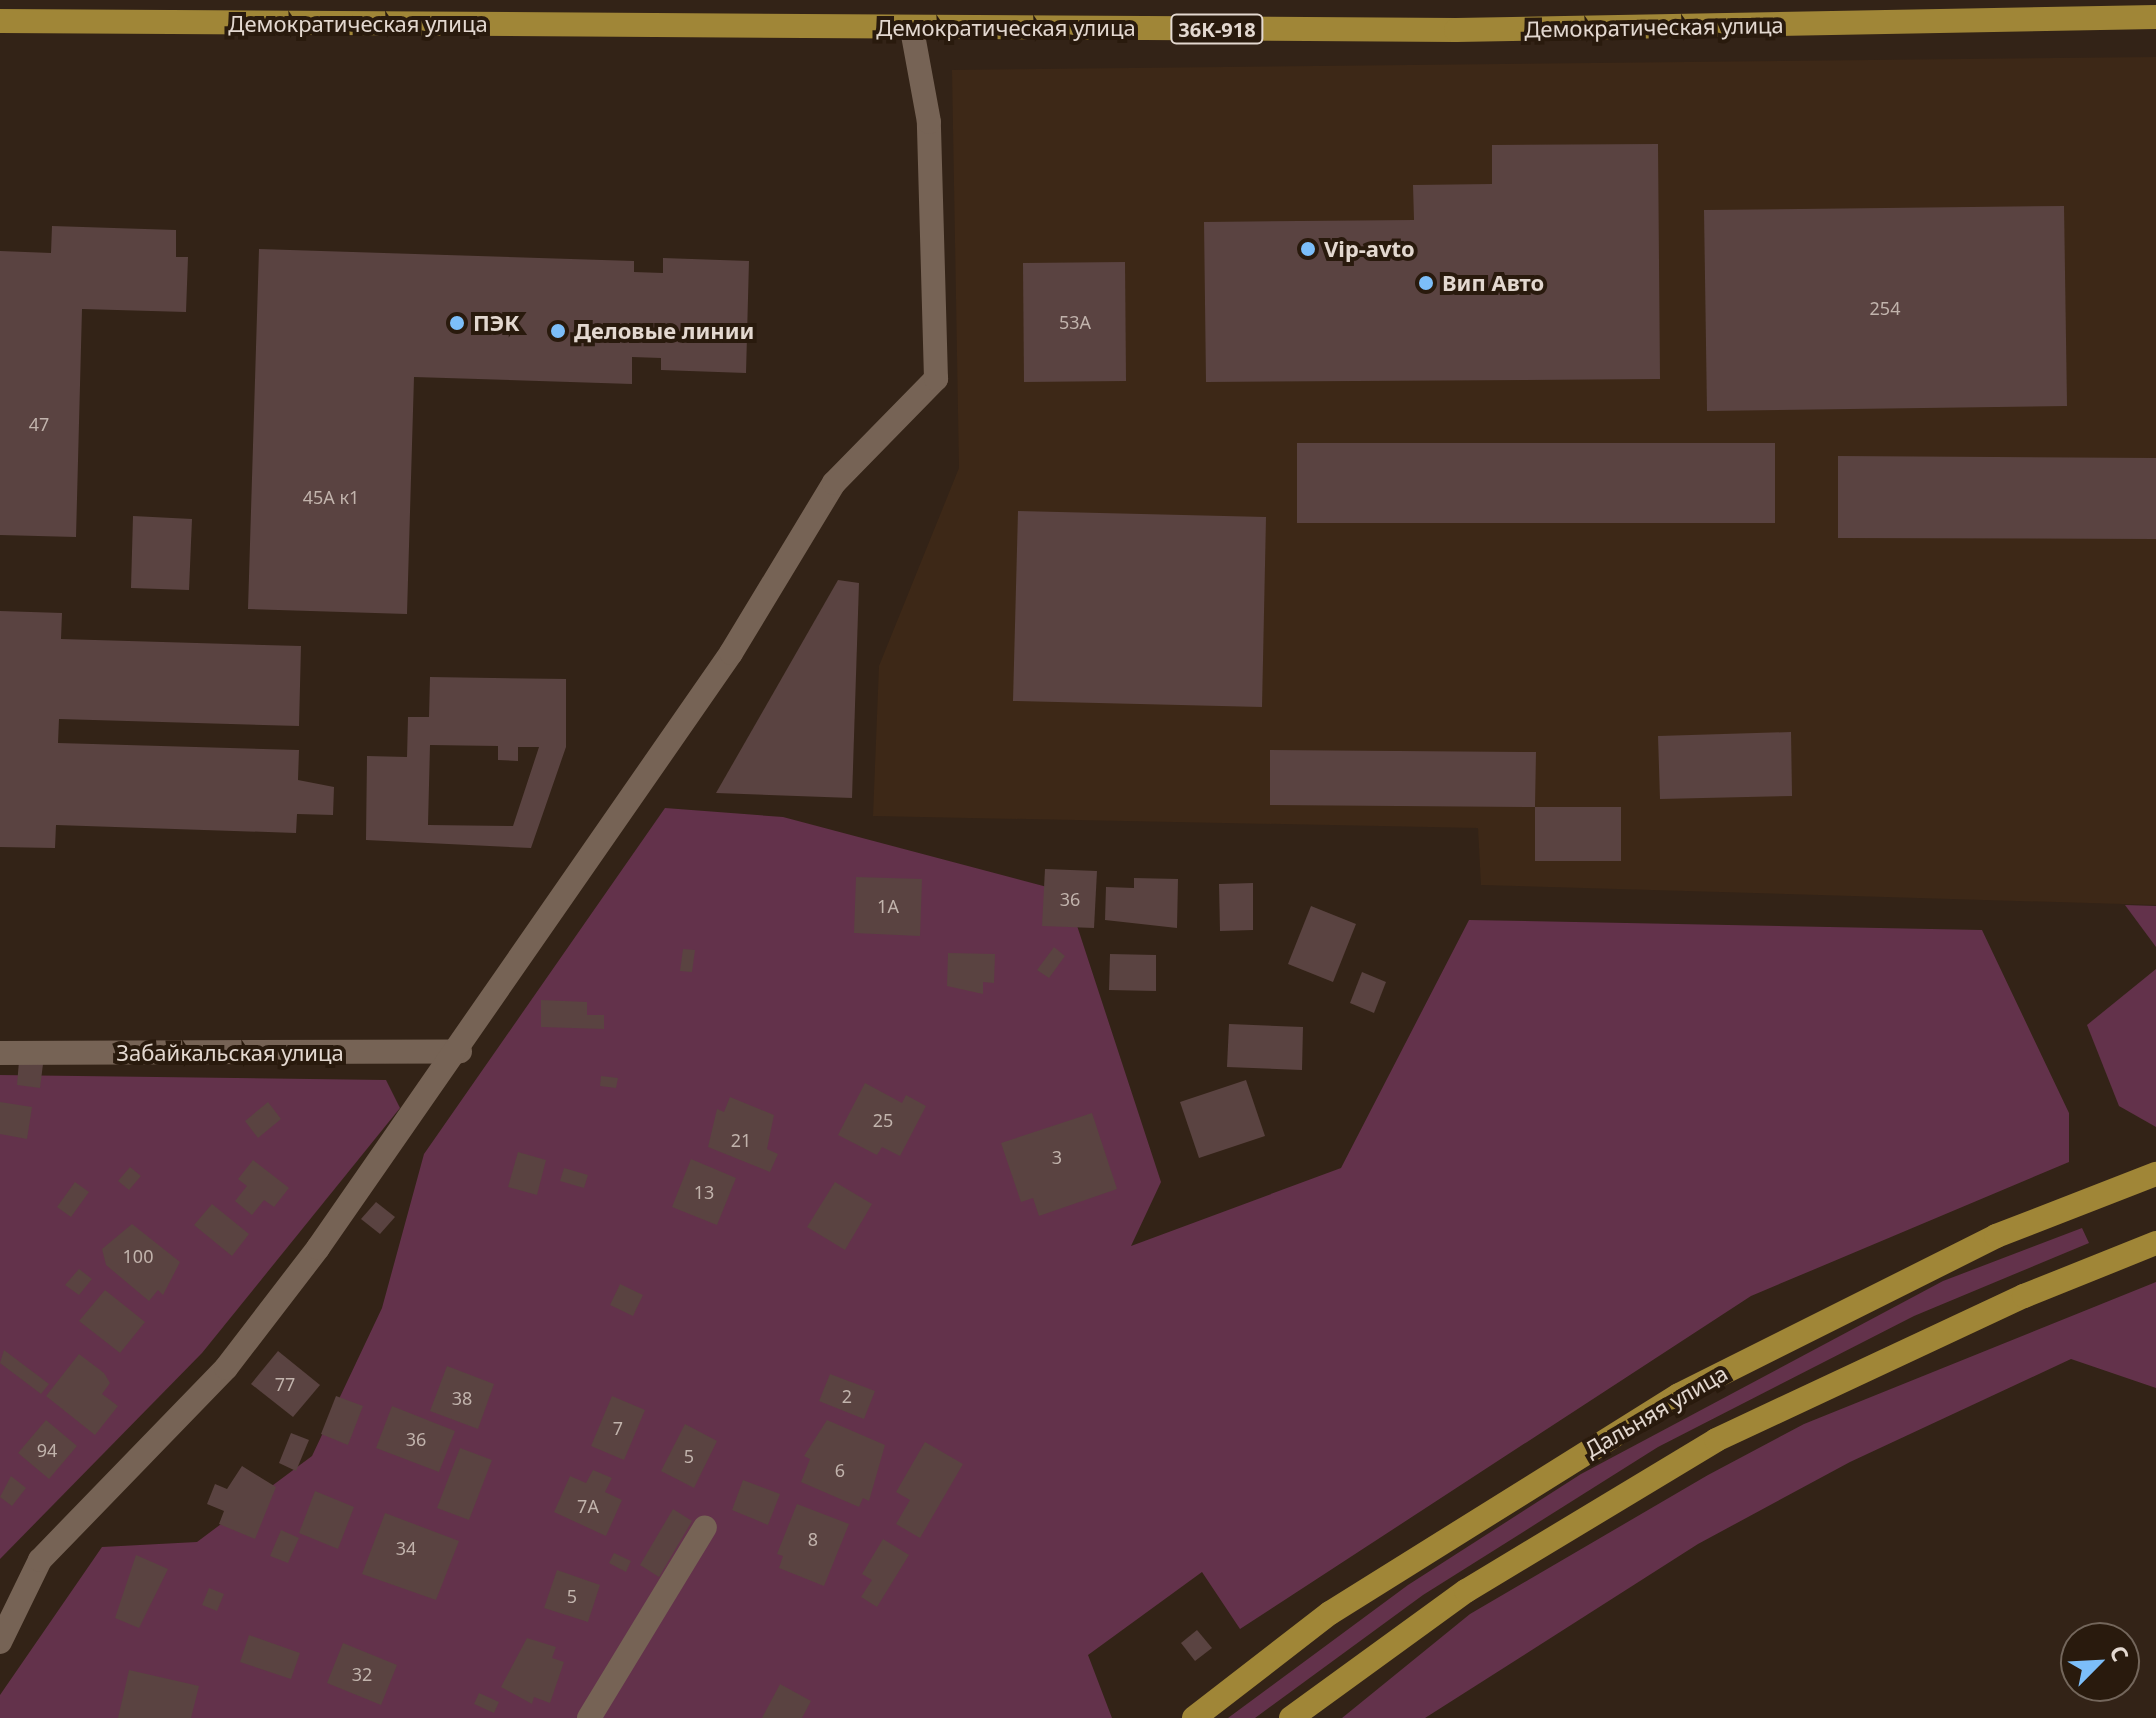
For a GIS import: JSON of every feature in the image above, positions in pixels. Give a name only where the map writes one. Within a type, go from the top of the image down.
[{"type":"main road","name":"Демократическая улица","points":[[0,21],[912,29],[1472,30],[2156,17]]},
{"type":"main road","name":"Дальняя улица","points":[[1194,1718],[1330,1613],[1679,1395],[1996,1236],[2156,1174]]},
{"type":"main road","points":[[1291,1718],[1466,1591],[1716,1440],[2024,1296],[2156,1243]]},
{"type":"street","points":[[0,1642],[40,1560],[226,1368],[460,1051],[731,653],[834,483],[936,379],[929,122],[912,29]]},
{"type":"street","name":"Забайкальская улица","points":[[0,1053],[460,1051]]},
{"type":"street","points":[[589,1718],[705,1527]]},
{"type":"shaded area","points":[[2156,57],[2156,905],[1481,885],[1478,828],[873,816],[879,666],[959,468],[952,70]]},
{"type":"shaded area","points":[[665,808],[783,817],[1066,892],[1161,1182],[1131,1246],[1341,1168],[1469,920],[1982,930],[2069,1113],[2069,1162],[1751,1296],[1240,1629],[1202,1572],[1088,1655],[1112,1718],[0,1718],[0,1695],[102,1547],[197,1542],[312,1456],[382,1308],[424,1154]]},
{"type":"shaded area","points":[[2125,905],[2156,906],[2156,947]]},
{"type":"shaded area","points":[[2156,969],[2156,1127],[2119,1106],[2087,1025]]},
{"type":"shaded area","points":[[0,1075],[386,1080],[400,1108],[202,1353],[0,1559]]},
{"type":"shaded area","points":[[2082,1228],[2089,1243],[1914,1316],[1658,1447],[1423,1595],[1255,1718],[1228,1718],[1408,1585],[1581,1474],[1943,1281]]},
{"type":"shaded area","points":[[2156,1282],[2156,1388],[2071,1359],[1850,1462],[1698,1544],[1425,1718],[1342,1718],[1470,1614],[1708,1475],[1804,1424]]},
{"type":"building","points":[[1658,144],[1660,379],[1206,382],[1204,222],[1414,220],[1413,185],[1492,184],[1492,145]]},
{"type":"building","points":[[2064,206],[2067,406],[1707,411],[1704,210]]},
{"type":"building","points":[[52,226],[176,230],[176,257],[188,257],[186,312],[82,309],[76,537],[0,535],[0,251],[51,253]]},
{"type":"building","points":[[259,249],[634,261],[634,272],[663,273],[663,258],[749,261],[746,373],[661,370],[661,358],[632,357],[632,384],[414,377],[407,614],[248,609]]},
{"type":"building","points":[[1125,262],[1126,381],[1024,382],[1023,263]]},
{"type":"building","points":[[1297,443],[1775,443],[1775,523],[1297,523]]},
{"type":"building","points":[[1838,456],[2156,458],[2156,539],[1838,538]]},
{"type":"building","points":[[1018,511],[1266,517],[1262,707],[1013,701]]},
{"type":"building","points":[[133,516],[192,519],[189,590],[131,588]]},
{"type":"building","points":[[838,580],[859,583],[852,798],[716,793]]},
{"type":"building","points":[[0,611],[62,613],[61,639],[301,646],[299,726],[59,719],[58,743],[299,750],[298,780],[334,787],[333,815],[297,814],[296,833],[56,825],[55,848],[0,847]]},
{"type":"building","points":[[430,677],[566,679],[566,747],[531,848],[366,840],[367,756],[407,757],[408,717],[429,717]],"holes":[[[430,745],[498,746],[498,760],[518,761],[518,747],[539,747],[513,826],[428,825]]]},
{"type":"building","points":[[1791,732],[1792,796],[1660,799],[1658,736]]},
{"type":"building","points":[[1270,750],[1536,752],[1535,807],[1270,805]]},
{"type":"building","points":[[1535,807],[1621,807],[1621,861],[1535,861]]},
{"type":"building","points":[[1045,869],[1097,871],[1094,928],[1042,926]]},
{"type":"building","points":[[856,877],[922,879],[920,936],[854,933]]},
{"type":"building","points":[[1134,878],[1178,879],[1177,928],[1105,920],[1106,887],[1134,888]]},
{"type":"building","points":[[1253,883],[1253,930],[1220,931],[1219,884]]},
{"type":"building","points":[[1311,906],[1356,924],[1333,982],[1288,964]]},
{"type":"building","points":[[1054,947],[1065,956],[1049,978],[1037,970]]},
{"type":"building","points":[[683,949],[695,950],[692,972],[680,971]]},
{"type":"building","points":[[948,953],[995,954],[994,983],[983,982],[983,994],[947,986]]},
{"type":"building","points":[[1110,954],[1156,955],[1156,991],[1109,990]]},
{"type":"building","points":[[1362,972],[1386,982],[1374,1013],[1350,1003]]},
{"type":"building","points":[[541,1000],[587,1002],[587,1015],[604,1015],[604,1029],[541,1027]]},
{"type":"building","points":[[1229,1024],[1303,1027],[1302,1070],[1227,1067]]},
{"type":"building","points":[[19,1061],[43,1064],[40,1088],[17,1085]]},
{"type":"building","points":[[601,1076],[618,1078],[616,1088],[600,1086]]},
{"type":"building","points":[[1246,1080],[1265,1136],[1199,1158],[1180,1102]]},
{"type":"building","points":[[865,1083],[902,1103],[906,1095],[926,1106],[900,1156],[882,1147],[877,1155],[838,1135]]},
{"type":"building","points":[[730,1097],[774,1115],[767,1149],[778,1154],[770,1172],[708,1147],[717,1109],[724,1112]]},
{"type":"building","points":[[0,1102],[32,1107],[27,1139],[0,1134]]},
{"type":"building","points":[[268,1102],[281,1119],[258,1138],[245,1121]]},
{"type":"building","points":[[1092,1113],[1117,1189],[1039,1216],[1033,1198],[1021,1202],[1001,1143]]},
{"type":"building","points":[[518,1152],[546,1160],[537,1195],[508,1187]]},
{"type":"building","points":[[691,1159],[736,1178],[717,1225],[672,1207]]},
{"type":"building","points":[[253,1160],[289,1188],[274,1207],[264,1200],[252,1215],[235,1201],[247,1186],[238,1179]]},
{"type":"building","points":[[130,1167],[141,1176],[129,1190],[118,1181]]},
{"type":"building","points":[[564,1168],[588,1175],[584,1188],[560,1181]]},
{"type":"building","points":[[75,1182],[89,1192],[71,1217],[57,1207]]},
{"type":"building","points":[[835,1182],[872,1204],[845,1250],[807,1227]]},
{"type":"building","points":[[376,1202],[395,1217],[380,1234],[361,1219]]},
{"type":"building","points":[[212,1204],[249,1234],[232,1256],[194,1225]]},
{"type":"building","points":[[132,1224],[180,1262],[163,1295],[158,1290],[149,1301],[106,1265],[102,1249]]},
{"type":"building","points":[[79,1269],[92,1279],[79,1295],[65,1285]]},
{"type":"building","points":[[620,1284],[643,1295],[633,1316],[610,1305]]},
{"type":"building","points":[[105,1290],[145,1322],[120,1353],[79,1321]]},
{"type":"building","points":[[4,1350],[49,1384],[41,1394],[0,1363]]},
{"type":"building","points":[[278,1351],[320,1385],[293,1417],[251,1384]]},
{"type":"building","points":[[79,1354],[104,1373],[110,1383],[102,1394],[118,1406],[95,1435],[46,1396]]},
{"type":"building","points":[[447,1366],[494,1384],[478,1429],[430,1411]]},
{"type":"building","points":[[830,1374],[875,1391],[864,1419],[819,1401]]},
{"type":"building","points":[[336,1396],[363,1406],[348,1445],[321,1434]]},
{"type":"building","points":[[612,1396],[645,1410],[624,1460],[591,1446]]},
{"type":"building","points":[[392,1406],[455,1431],[439,1472],[376,1448]]},
{"type":"building","points":[[46,1420],[77,1446],[49,1479],[18,1453]]},
{"type":"building","points":[[827,1420],[885,1445],[869,1501],[863,1498],[859,1507],[801,1482],[810,1459],[804,1456]]},
{"type":"building","points":[[685,1424],[717,1441],[694,1488],[661,1471]]},
{"type":"building","points":[[291,1433],[309,1440],[296,1471],[279,1463]]},
{"type":"building","points":[[925,1442],[963,1464],[920,1538],[896,1524],[910,1500],[896,1492]]},
{"type":"building","points":[[460,1448],[492,1460],[469,1520],[437,1508]]},
{"type":"building","points":[[242,1466],[276,1487],[255,1539],[219,1524],[224,1511],[207,1504],[215,1484],[227,1489]]},
{"type":"building","points":[[593,1470],[612,1478],[605,1492],[622,1500],[606,1536],[554,1512],[570,1476],[586,1483]]},
{"type":"building","points":[[11,1476],[26,1488],[12,1506],[0,1497]]},
{"type":"building","points":[[743,1480],[780,1494],[768,1525],[732,1510]]},
{"type":"building","points":[[315,1491],[354,1507],[338,1549],[299,1533]]},
{"type":"building","points":[[797,1504],[849,1524],[824,1586],[779,1568],[783,1556],[777,1554]]},
{"type":"building","points":[[673,1509],[692,1521],[659,1577],[640,1565]]},
{"type":"building","points":[[385,1513],[459,1541],[436,1600],[362,1574]]},
{"type":"building","points":[[281,1530],[299,1538],[288,1563],[270,1556]]},
{"type":"building","points":[[883,1539],[909,1555],[877,1607],[861,1597],[872,1580],[862,1574]]},
{"type":"building","points":[[614,1553],[631,1561],[626,1572],[609,1563]]},
{"type":"building","points":[[136,1555],[168,1569],[139,1628],[115,1618]]},
{"type":"building","points":[[557,1570],[600,1585],[588,1622],[544,1608]]},
{"type":"building","points":[[209,1588],[224,1594],[217,1611],[202,1605]]},
{"type":"building","points":[[1197,1630],[1212,1648],[1195,1661],[1181,1643]]},
{"type":"building","points":[[249,1635],[300,1653],[291,1679],[240,1662]]},
{"type":"building","points":[[527,1638],[556,1647],[552,1658],[564,1662],[550,1703],[534,1697],[532,1704],[501,1687]]},
{"type":"building","points":[[343,1643],[397,1665],[381,1705],[327,1683]]},
{"type":"building","points":[[129,1670],[199,1686],[191,1718],[118,1718]]},
{"type":"building","points":[[780,1684],[811,1701],[802,1718],[762,1718]]},
{"type":"building","points":[[479,1693],[499,1702],[494,1713],[474,1704]]},
{"type":"place","name":"Vip-avto","points":[[1308,249]]},
{"type":"place","name":"Вип Авто","points":[[1426,283]]},
{"type":"place","name":"ПЭК","points":[[457,323]]},
{"type":"place","name":"Деловые линии","points":[[558,331]]}]
